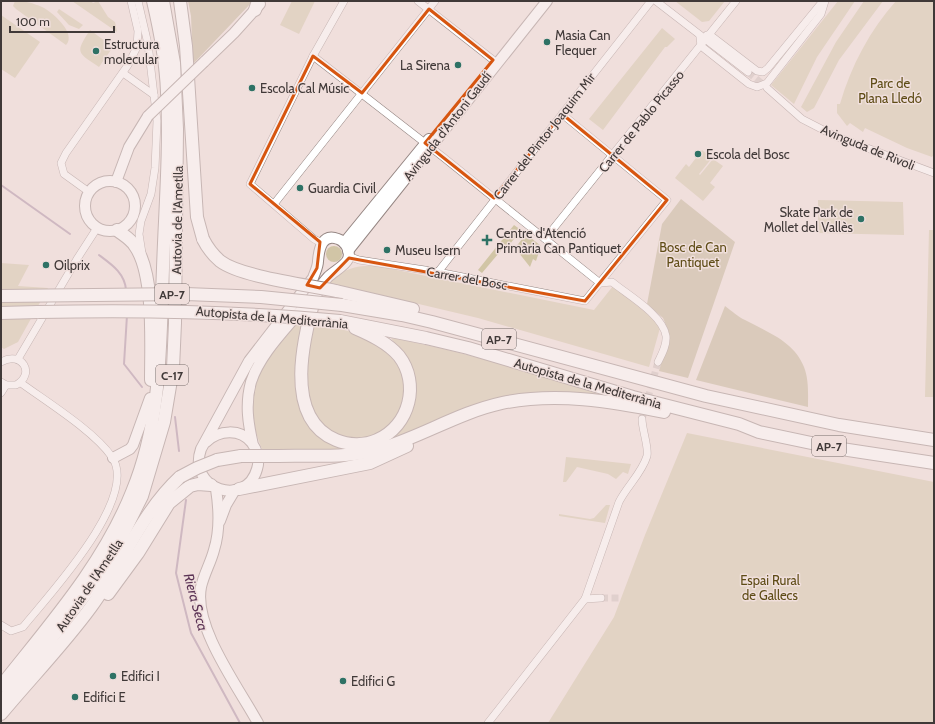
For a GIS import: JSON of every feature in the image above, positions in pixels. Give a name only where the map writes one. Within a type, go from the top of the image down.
[{"type":"highway","name":"Autovia de l'Ametlla","points":[[1,686],[86,576],[113,533],[133,492],[151,429],[157,391],[160,354],[168,140],[167,90],[164,58],[153,1]]},
{"type":"highway","name":"Autovia de l'Ametlla","points":[[1,703],[92,586],[115,550],[146,483],[166,414],[173,368],[176,323],[177,129],[174,64],[163,1]]},
{"type":"highway","points":[[180,1],[186,46],[197,217],[203,239],[210,251],[220,261],[238,270],[405,307],[557,349],[634,372],[655,382]]},
{"type":"highway","points":[[117,230],[132,242],[144,263],[151,324],[150,398],[133,492]]},
{"type":"highway","points":[[316,293],[308,327],[302,366],[301,386],[304,403],[312,419],[327,435],[349,444],[368,443],[386,435],[401,420],[410,402],[409,378],[403,362],[390,347],[362,331],[340,321]]},
{"type":"highway","name":"Autopista de la Mediterrània","points":[[1,296],[194,294],[261,297],[342,305],[440,323],[706,396],[826,422],[934,440]]},
{"type":"highway","name":"Autopista de la Mediterrània","points":[[1,313],[170,310],[233,312],[340,321],[392,330],[461,347],[667,409],[699,417],[739,424],[759,432],[835,448],[934,463]]},
{"type":"highway","points":[[1,714],[76,625],[109,582],[148,515],[169,488],[180,477],[197,468],[217,460],[241,456],[336,456],[369,452],[400,442],[469,412],[502,403],[542,398],[604,402],[667,409]]},
{"type":"highway","points":[[237,490],[370,463],[392,454],[429,435],[451,419]]},
{"type":"highway","points":[[76,625],[97,607],[120,580],[169,503],[190,486],[198,484],[214,487]]},
{"type":"street","points":[[89,192],[64,174],[61,163],[66,153],[123,73],[136,47],[138,31],[131,1]]},
{"type":"street","points":[[138,1],[148,44],[157,121],[155,168],[151,194],[141,221],[139,234],[144,263]]},
{"type":"street","points":[[322,243],[314,239],[250,184],[313,56],[344,1]]},
{"type":"street","points":[[418,1],[495,61]]},
{"type":"street","points":[[274,204],[436,1]]},
{"type":"street","name":"Avinguda d'Antoni Gaudí","points":[[347,250],[495,61],[539,1]]},
{"type":"street","name":"Avinguda d'Antoni Gaudí","points":[[495,61],[547,1]]},
{"type":"street","name":"Carrer del Pintor Joaquim Mir","points":[[438,272],[494,198],[651,1]]},
{"type":"street","points":[[656,1],[705,37],[748,72]]},
{"type":"street","name":"Carrer de Pablo Picasso","points":[[545,239],[701,46],[705,37],[736,1]]},
{"type":"street","points":[[705,37],[757,71],[763,72],[824,1]]},
{"type":"street","points":[[701,46],[748,84],[757,87],[766,83],[822,13],[824,1]]},
{"type":"street","points":[[116,182],[129,147],[148,116],[204,62],[259,4]]},
{"type":"street","points":[[313,56],[428,145],[600,283],[612,282],[655,316],[663,325],[666,337],[664,350],[658,362]]},
{"type":"street","points":[[123,73],[154,95]]},
{"type":"street","name":"Avinguda de Rivoli","points":[[767,88],[802,119],[835,136],[934,173]]},
{"type":"street","points":[[562,114],[614,155],[667,200],[600,283]]},
{"type":"street","points":[[106,181],[116,182],[128,189],[132,195],[135,209],[129,222],[117,230],[110,231],[98,228],[91,223],[86,216],[85,200],[89,192],[96,185],[106,181]]},
{"type":"street","points":[[18,359],[81,253],[98,228]]},
{"type":"street","points":[[237,490],[226,491],[214,487],[202,475],[199,462],[201,450],[249,361],[313,278],[318,260],[319,247],[322,243],[334,238],[347,250],[346,261],[337,268],[267,352],[255,372],[250,388],[247,411],[253,445],[258,460],[257,471],[252,480],[237,490],[221,516],[214,551],[201,588],[201,610],[208,632],[218,653],[258,723]]},
{"type":"street","name":"Carrer del Bosc","points":[[347,250],[358,260],[438,272],[585,301],[600,283]]},
{"type":"street","points":[[318,260],[328,268],[337,268]]},
{"type":"street","points":[[1,362],[9,357],[18,359],[24,364],[26,370],[25,377],[21,383],[11,386],[3,383],[1,393]]},
{"type":"street","points":[[1,625],[12,631],[23,627],[85,551],[114,497],[117,468],[113,458],[99,441],[21,383]]},
{"type":"street","points":[[113,458],[130,449],[133,445],[150,398]]},
{"type":"street","points":[[488,723],[585,599],[619,502],[626,488],[639,472],[647,455],[642,419]]},
{"type":"street","points":[[206,442],[214,435],[230,432],[241,434],[253,445]]},
{"type":"street","points":[[214,487],[218,531]]},
{"type":"street","points":[[585,599],[601,598]]},
{"type":"highlighted area","points":[[429,9],[493,60],[425,143],[494,198],[562,114],[667,200],[585,301],[349,258],[320,288],[307,285],[317,268],[320,242],[250,184],[313,56],[362,93]]},
{"type":"green space","points":[[15,1],[35,4],[52,13],[66,29],[69,40],[66,45],[16,9],[13,6]]},
{"type":"green space","points":[[72,1],[91,1],[93,3],[98,1],[108,17],[115,22],[117,32]]},
{"type":"green space","points":[[188,1],[253,1],[193,64],[191,16]]},
{"type":"green space","points":[[292,1],[315,1],[299,34],[280,25]]},
{"type":"green space","points":[[675,1],[725,1],[709,21],[702,22]]},
{"type":"green space","points":[[838,1],[855,1],[817,57],[794,104],[771,85]]},
{"type":"green space","points":[[864,1],[883,1],[839,60],[814,108],[807,112],[801,107],[836,42]]},
{"type":"green space","name":"Parc de Plana Lledó","points":[[896,1],[934,1],[934,154],[932,157],[907,148],[865,128],[863,132],[850,123],[847,126],[837,113],[837,104],[840,104],[844,90],[862,49],[878,24]]},
{"type":"green space","points":[[59,9],[83,25],[79,29],[69,25],[57,12]]},
{"type":"green space","points":[[1,15],[40,42],[15,78],[1,69]]},
{"type":"green space","points":[[662,28],[675,39],[667,47],[665,47],[603,130],[589,119]]},
{"type":"green space","points":[[90,30],[113,47],[99,67],[83,55],[80,48]]},
{"type":"green space","points":[[702,150],[712,158],[699,174],[700,175],[713,159],[723,166],[710,183],[715,187],[703,201],[675,178],[686,164],[689,167]]},
{"type":"green space","name":"Bosc de Can Pantiquet","points":[[681,199],[735,242],[688,378],[659,371],[669,332],[663,318],[647,304],[662,224]]},
{"type":"green space","name":"Skate Park de Mollet del Vallès","points":[[818,200],[903,202],[904,235],[818,233]]},
{"type":"green space","points":[[514,225],[521,230],[506,249],[504,247],[482,273],[478,270]]},
{"type":"green space","points":[[929,230],[934,230],[934,397],[925,397]]},
{"type":"green space","points":[[526,234],[541,246],[536,261],[533,259],[530,267],[515,248]]},
{"type":"green space","points":[[334,246],[340,248],[342,254],[340,260],[334,262],[328,260],[326,254],[328,248]]},
{"type":"green space","points":[[1,263],[29,265],[18,286],[48,288],[18,342],[4,349],[1,347]]},
{"type":"green space","points":[[364,266],[377,266],[594,310],[613,286],[657,322],[660,328],[649,367],[478,318],[330,283],[333,279],[345,271]]},
{"type":"green space","points":[[725,306],[740,317],[779,338],[794,350],[806,372],[808,407],[696,380]]},
{"type":"green space","points":[[293,324],[305,325],[300,401],[338,445],[400,429],[408,362],[391,338],[449,350],[618,400],[515,398],[365,450],[263,452],[252,413],[252,397],[255,383],[269,356]]},
{"type":"green space","points":[[314,327],[341,329],[360,335],[387,353],[398,365],[404,379],[406,393],[403,409],[393,424],[385,431],[376,436],[365,439],[347,438],[339,436],[328,430],[316,417],[310,405],[306,380]]},
{"type":"green space","name":"Espai Rural de Gallecs","points":[[687,433],[934,482],[934,723],[548,723],[614,617],[645,535]]},
{"type":"green space","points":[[566,457],[631,464],[628,474],[623,472],[616,479],[608,474],[577,467],[566,482],[563,482]]},
{"type":"green space","points":[[606,505],[610,505],[605,523],[559,516],[559,514],[590,519],[594,518]]},
{"type":"waterway","points":[[1,185],[70,234]]},
{"type":"waterway","points":[[99,255],[117,270],[123,279],[126,290]]},
{"type":"waterway","name":"Riera Seca","points":[[127,315],[124,364],[142,387]]},
{"type":"waterway","name":"Riera Seca","points":[[175,417],[179,451]]},
{"type":"waterway","name":"Riera Seca","points":[[186,500],[176,573],[191,633],[240,723]]},
{"type":"tunnel","points":[[748,72],[766,87]]},
{"type":"tunnel","points":[[642,419],[658,362]]},
{"type":"tunnel","points":[[601,598],[619,598]]},
{"type":"place","name":"Masia Can Flequer","points":[[547,42]]},
{"type":"place","name":"Estructura molecular","points":[[96,51]]},
{"type":"place","name":"La Sirena","points":[[458,65]]},
{"type":"place","name":"Escola Cal Músic","points":[[252,88]]},
{"type":"place","name":"Escola del Bosc","points":[[698,154]]},
{"type":"place","name":"Guardia Civil","points":[[300,188]]},
{"type":"place","name":"Skate Park de Mollet del Vallès","points":[[861,219]]},
{"type":"place","name":"Centre d'Atenció Primària Can Pantiquet","points":[[487,240]]},
{"type":"place","name":"Museu Isern","points":[[387,250]]},
{"type":"place","name":"Oilprix","points":[[46,265]]},
{"type":"place","name":"Edifici I","points":[[113,676]]},
{"type":"place","name":"Edifici G","points":[[343,681]]},
{"type":"place","name":"Edifici E","points":[[75,697]]}]
